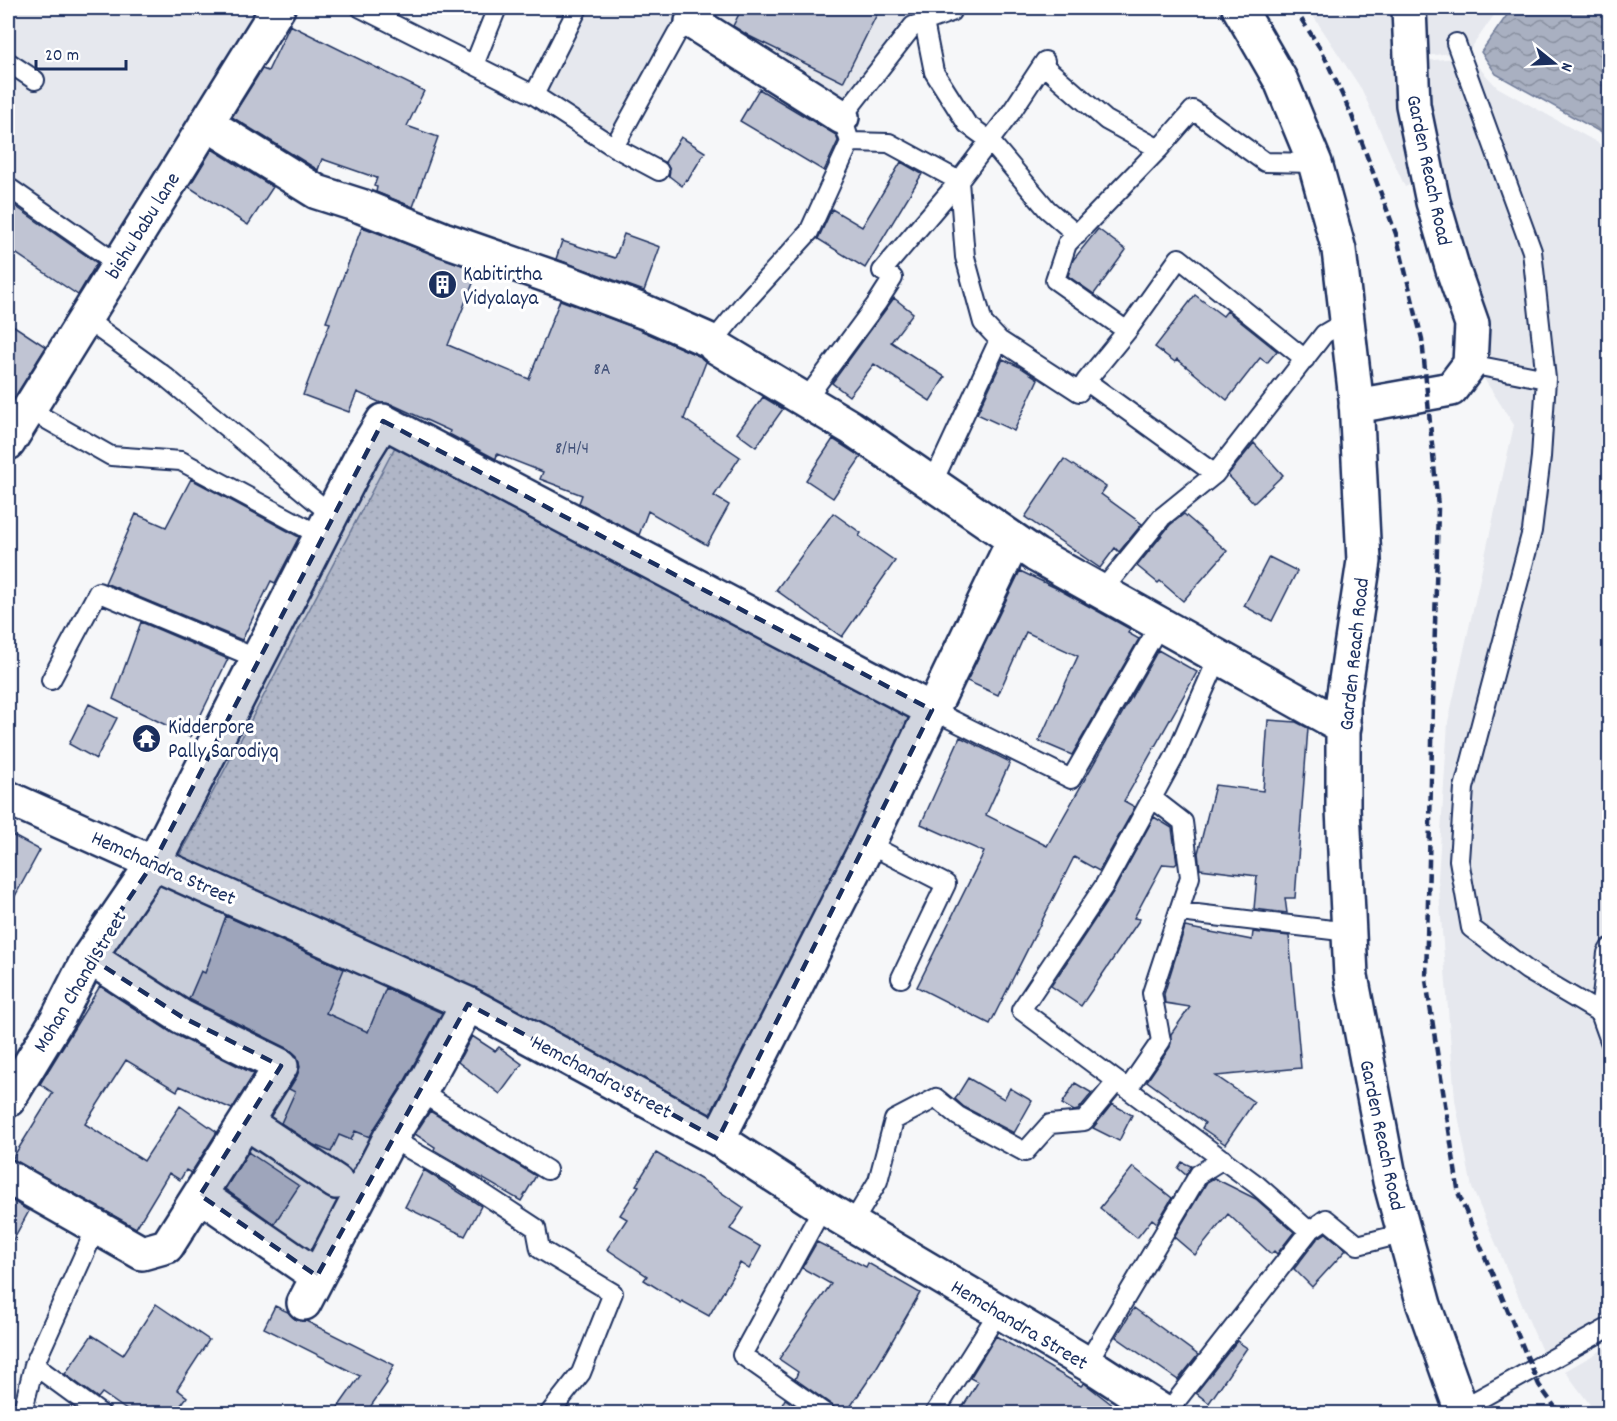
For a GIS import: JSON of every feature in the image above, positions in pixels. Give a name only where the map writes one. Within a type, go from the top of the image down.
[{"type":"street","name":"bishu babu lane","points":[[8,443],[278,8]]},
{"type":"street","name":"Garden Reach Road","points":[[1239,8],[1281,81],[1315,163],[1339,250],[1356,406],[1364,561],[1343,700],[1343,809],[1351,976],[1390,1181],[1424,1305],[1459,1412]]},
{"type":"street","name":"Garden Reach Road","points":[[1409,8],[1413,105],[1434,202],[1453,270],[1472,324],[1470,364]]},
{"type":"street","points":[[696,15],[846,130]]},
{"type":"street","points":[[206,123],[317,192],[566,282],[645,312],[713,342],[715,346],[806,399],[1036,555],[1159,626],[1344,727]]},
{"type":"street","points":[[1356,406],[1451,389],[1470,364]]},
{"type":"street","name":"Mohan Chand Street","points":[[8,1100],[58,1018],[88,957],[154,862],[362,455],[383,421],[932,710]]},
{"type":"street","points":[[718,1139],[868,844],[1014,540]]},
{"type":"street","name":"Hemchandra Street","points":[[11,806],[154,862],[468,1004],[718,1139],[823,1207],[1087,1363],[1166,1413]]},
{"type":"street","points":[[8,1177],[142,1253],[167,1246],[281,1066],[182,1017],[88,957]]},
{"type":"street","points":[[200,1195],[310,1289],[390,1138],[420,1092],[468,1004]]},
{"type":"street","points":[[246,1122],[336,1182]]},
{"type":"lane","points":[[361,8],[534,95],[614,147],[659,171]]},
{"type":"lane","points":[[474,65],[497,8]]},
{"type":"lane","points":[[534,95],[578,8]]},
{"type":"lane","points":[[713,342],[747,300],[809,232],[846,130],[913,26],[951,12],[953,8]]},
{"type":"lane","points":[[614,147],[677,33],[696,15]]},
{"type":"lane","points":[[924,22],[934,72],[968,124],[989,140],[1047,209],[1077,235]]},
{"type":"lane","points":[[1456,43],[1532,251],[1546,379],[1541,457],[1532,531],[1464,788],[1459,860],[1471,928],[1527,970],[1600,1014]]},
{"type":"lane","points":[[8,62],[35,80]]},
{"type":"lane","points":[[806,399],[878,303],[893,278],[882,271],[959,181],[1012,111],[1044,63],[1106,120],[1159,149]]},
{"type":"lane","points":[[1127,331],[1055,280],[1067,244],[1159,149],[1193,110],[1264,162],[1315,163]]},
{"type":"lane","points":[[846,130],[889,143],[959,181]]},
{"type":"lane","points":[[959,181],[964,257],[983,324],[999,340],[1080,392],[1179,258],[1305,359]]},
{"type":"lane","points":[[8,187],[118,264]]},
{"type":"lane","points":[[84,318],[162,374],[327,526]]},
{"type":"lane","points":[[1101,592],[1162,517],[1215,474],[1324,334],[1348,320]]},
{"type":"lane","points":[[932,484],[999,340]]},
{"type":"lane","points":[[1470,364],[1546,379]]},
{"type":"lane","points":[[1086,381],[1215,474]]},
{"type":"lane","points":[[28,409],[111,456],[181,461],[327,526]]},
{"type":"lane","points":[[51,680],[98,592],[258,659]]},
{"type":"lane","points":[[932,710],[1071,779],[1159,626]]},
{"type":"lane","points":[[1218,658],[1175,756],[1104,886],[1021,1010],[1257,1185],[1309,1231]]},
{"type":"lane","points":[[852,1224],[879,1181],[894,1120],[936,1098],[958,1116],[1025,1152],[1050,1124],[1084,1121],[1122,1085],[1161,1041],[1152,993],[1190,877],[1183,822],[1152,798]]},
{"type":"lane","points":[[868,844],[946,884],[901,978]]},
{"type":"lane","points":[[1180,912],[1349,932]]},
{"type":"lane","points":[[1610,948],[1607,953],[1600,1014],[1610,1041]]},
{"type":"lane","points":[[420,1092],[547,1170]]},
{"type":"lane","points":[[390,1138],[458,1177],[536,1228],[540,1249],[613,1293],[581,1373],[549,1413]]},
{"type":"lane","points":[[1087,1363],[1199,1174],[1223,1159]]},
{"type":"lane","points":[[823,1207],[742,1355],[826,1413]]},
{"type":"lane","points":[[1166,1413],[1309,1231],[1326,1219],[1358,1245],[1405,1233]]},
{"type":"lane","points":[[22,1413],[34,1365],[96,1228]]},
{"type":"lane","points":[[934,1413],[999,1311]]},
{"type":"lane","points":[[1459,1412],[1610,1327]]},
{"type":"lane","points":[[34,1365],[101,1413]]},
{"type":"highlighted area","points":[[383,421],[932,710],[718,1139],[468,1004],[317,1276],[200,1195],[281,1066],[182,1017],[89,957],[154,862]]},
{"type":"shaded area","points":[[8,8],[271,8],[118,255],[8,178]]},
{"type":"shaded area","points":[[587,8],[949,8],[907,21],[843,106],[689,14],[612,137],[545,92]]},
{"type":"shaded area","points":[[1308,8],[1499,8],[1469,51],[1400,59],[1422,179],[1405,187],[1362,90]]},
{"type":"shaded area","points":[[1469,57],[1497,87],[1609,149],[1609,1319],[1544,1356],[1472,1188],[1455,1100],[1438,879],[1448,722],[1514,425],[1479,371],[1440,194],[1422,61]]},
{"type":"shaded area","points":[[395,447],[917,715],[712,1120],[176,862]]},
{"type":"shaded area","points":[[1609,1346],[1609,1413],[1596,1413],[1565,1371]]},
{"type":"water","points":[[1512,8],[1609,8],[1609,137],[1496,74],[1481,52]]},
{"type":"building","points":[[742,8],[880,8],[843,82],[733,26]]},
{"type":"building","points":[[290,25],[424,91],[407,126],[438,137],[413,207],[376,192],[377,187],[374,186],[377,178],[322,159],[318,170],[232,117],[262,69],[268,71]]},
{"type":"building","points":[[759,89],[836,135],[838,141],[824,171],[740,121]]},
{"type":"building","points":[[681,137],[705,152],[682,186],[669,176],[670,170],[665,162]]},
{"type":"building","points":[[212,149],[273,187],[248,225],[189,187]]},
{"type":"building","points":[[901,162],[922,174],[865,268],[818,239],[832,209],[862,227]]},
{"type":"building","points":[[15,206],[97,263],[78,295],[8,248],[8,219]]},
{"type":"building","points":[[362,227],[478,271],[448,345],[529,379],[560,300],[638,329],[701,357],[706,362],[684,419],[740,457],[714,496],[729,505],[707,545],[648,511],[639,535],[579,503],[582,495],[540,479],[543,472],[497,454],[496,459],[449,434],[450,431],[391,404],[381,403],[357,392],[349,412],[303,395],[330,323],[326,322]]},
{"type":"building","points":[[1098,229],[1126,250],[1094,294],[1068,276],[1073,260]]},
{"type":"building","points":[[624,234],[660,247],[644,291],[556,259],[562,241],[615,258]]},
{"type":"building","points":[[1195,295],[1223,316],[1227,311],[1277,351],[1267,363],[1260,358],[1227,400],[1177,359],[1175,362],[1155,347]]},
{"type":"building","points":[[894,298],[913,313],[891,342],[945,377],[930,401],[874,364],[849,396],[832,383]]},
{"type":"building","points":[[8,322],[46,347],[8,408]]},
{"type":"building","points":[[1003,359],[1038,379],[1014,431],[977,414]]},
{"type":"building","points":[[763,397],[783,409],[756,447],[737,433]]},
{"type":"building","points":[[833,439],[861,457],[833,498],[806,480]]},
{"type":"building","points":[[1254,443],[1283,475],[1254,503],[1228,475]]},
{"type":"building","points":[[1064,459],[1106,487],[1101,494],[1142,524],[1119,552],[1115,548],[1100,568],[1025,517]]},
{"type":"building","points":[[191,479],[299,537],[275,583],[271,581],[242,640],[105,583],[136,514],[166,527]]},
{"type":"building","points":[[833,513],[861,533],[859,536],[895,561],[842,637],[776,590]]},
{"type":"building","points":[[1184,514],[1227,551],[1183,601],[1160,581],[1158,583],[1137,566],[1170,525]]},
{"type":"building","points":[[1269,557],[1297,571],[1272,621],[1244,606]]},
{"type":"building","points":[[1020,571],[1130,629],[1128,633],[1139,639],[1072,755],[1039,741],[1078,656],[1026,632],[998,695],[967,681]]},
{"type":"building","points":[[141,622],[228,659],[190,737],[113,699]]},
{"type":"building","points":[[1158,650],[1197,672],[1124,801],[1135,807],[1099,871],[1074,857],[990,1024],[917,987],[984,852],[921,824],[960,737],[1010,762],[986,815],[1047,846]]},
{"type":"building","points":[[89,704],[117,718],[96,759],[69,744]]},
{"type":"building","points":[[1268,720],[1296,722],[1308,728],[1295,898],[1285,898],[1287,913],[1254,909],[1257,876],[1200,869],[1198,853],[1215,785],[1263,791]]},
{"type":"building","points":[[1154,817],[1172,828],[1177,863],[1175,865],[1163,864],[1134,918],[1140,919],[1081,1006],[1051,986],[1113,892]]},
{"type":"building","points":[[8,833],[40,850],[8,909]]},
{"type":"building","points":[[226,916],[344,969],[326,1013],[368,1032],[386,988],[442,1013],[370,1137],[355,1131],[351,1140],[339,1135],[331,1152],[314,1145],[281,1123],[295,1092],[289,1089],[300,1067],[297,1056],[289,1049],[189,999],[201,971],[205,973]]},
{"type":"building","points":[[1185,927],[1252,940],[1253,932],[1289,936],[1301,1068],[1216,1076],[1254,1102],[1225,1144],[1202,1128],[1205,1123],[1147,1081],[1170,1047],[1171,1034],[1190,1007],[1165,1003],[1164,994]]},
{"type":"building","points":[[100,986],[172,1033],[254,1074],[232,1109],[180,1086],[177,1091],[126,1060],[85,1124],[144,1161],[180,1106],[217,1132],[191,1173],[186,1170],[180,1180],[169,1173],[136,1228],[12,1159],[53,1093],[40,1084]]},
{"type":"building","points":[[472,1036],[495,1051],[499,1047],[522,1064],[500,1094],[458,1062]]},
{"type":"building","points":[[968,1078],[1004,1099],[1010,1088],[1032,1101],[1014,1133],[964,1107],[955,1099]]},
{"type":"building","points":[[1075,1083],[1092,1093],[1078,1110],[1074,1111],[1062,1104]]},
{"type":"building","points":[[1112,1104],[1132,1115],[1119,1141],[1093,1128]]},
{"type":"building","points":[[430,1111],[536,1176],[521,1201],[434,1150],[435,1147],[415,1134]]},
{"type":"building","points":[[248,1152],[299,1186],[274,1224],[225,1189]]},
{"type":"building","points":[[656,1153],[744,1208],[730,1229],[761,1247],[749,1269],[740,1263],[709,1316],[682,1301],[681,1303],[644,1280],[647,1276],[607,1249],[627,1219],[620,1215],[639,1186],[636,1185]]},
{"type":"building","points":[[1182,1162],[1191,1166],[1186,1175],[1178,1168]]},
{"type":"building","points":[[1133,1167],[1172,1198],[1157,1223],[1152,1219],[1137,1238],[1100,1208]]},
{"type":"building","points":[[424,1170],[481,1206],[465,1236],[405,1207]]},
{"type":"building","points":[[1214,1178],[1256,1199],[1294,1232],[1277,1254],[1274,1251],[1271,1254],[1228,1214],[1195,1255],[1174,1237],[1207,1182]]},
{"type":"building","points":[[8,1198],[29,1211],[8,1249]]},
{"type":"building","points":[[1326,1233],[1346,1250],[1312,1287],[1294,1269],[1317,1239]]},
{"type":"building","points":[[817,1242],[866,1267],[868,1263],[920,1293],[874,1372],[846,1413],[837,1413],[832,1405],[795,1379],[798,1372],[779,1359],[831,1284],[802,1268]]},
{"type":"building","points":[[156,1304],[209,1340],[177,1389],[187,1397],[175,1413],[131,1413],[102,1393],[98,1398],[65,1374],[92,1335],[123,1355]]},
{"type":"building","points":[[275,1306],[288,1312],[296,1320],[306,1321],[394,1365],[387,1383],[366,1413],[334,1413],[360,1376],[264,1328]]},
{"type":"building","points":[[1134,1308],[1198,1355],[1178,1380],[1116,1337]]},
{"type":"building","points":[[996,1336],[1081,1386],[1084,1383],[1123,1413],[959,1413],[978,1382],[970,1378]]},
{"type":"building","points":[[1237,1341],[1247,1348],[1209,1403],[1196,1393]]},
{"type":"building","points":[[785,1399],[806,1413],[778,1413]]},
{"type":"railway","points":[[1294,8],[1322,51],[1352,116],[1396,234],[1422,339],[1438,507],[1426,980],[1459,1195],[1539,1385],[1560,1414]]},
{"type":"place","name":"Kabitirtha Vidyalaya","points":[[442,285]]},
{"type":"place","name":"Kidderpore Pally Sarodiyq","points":[[147,738]]}]
